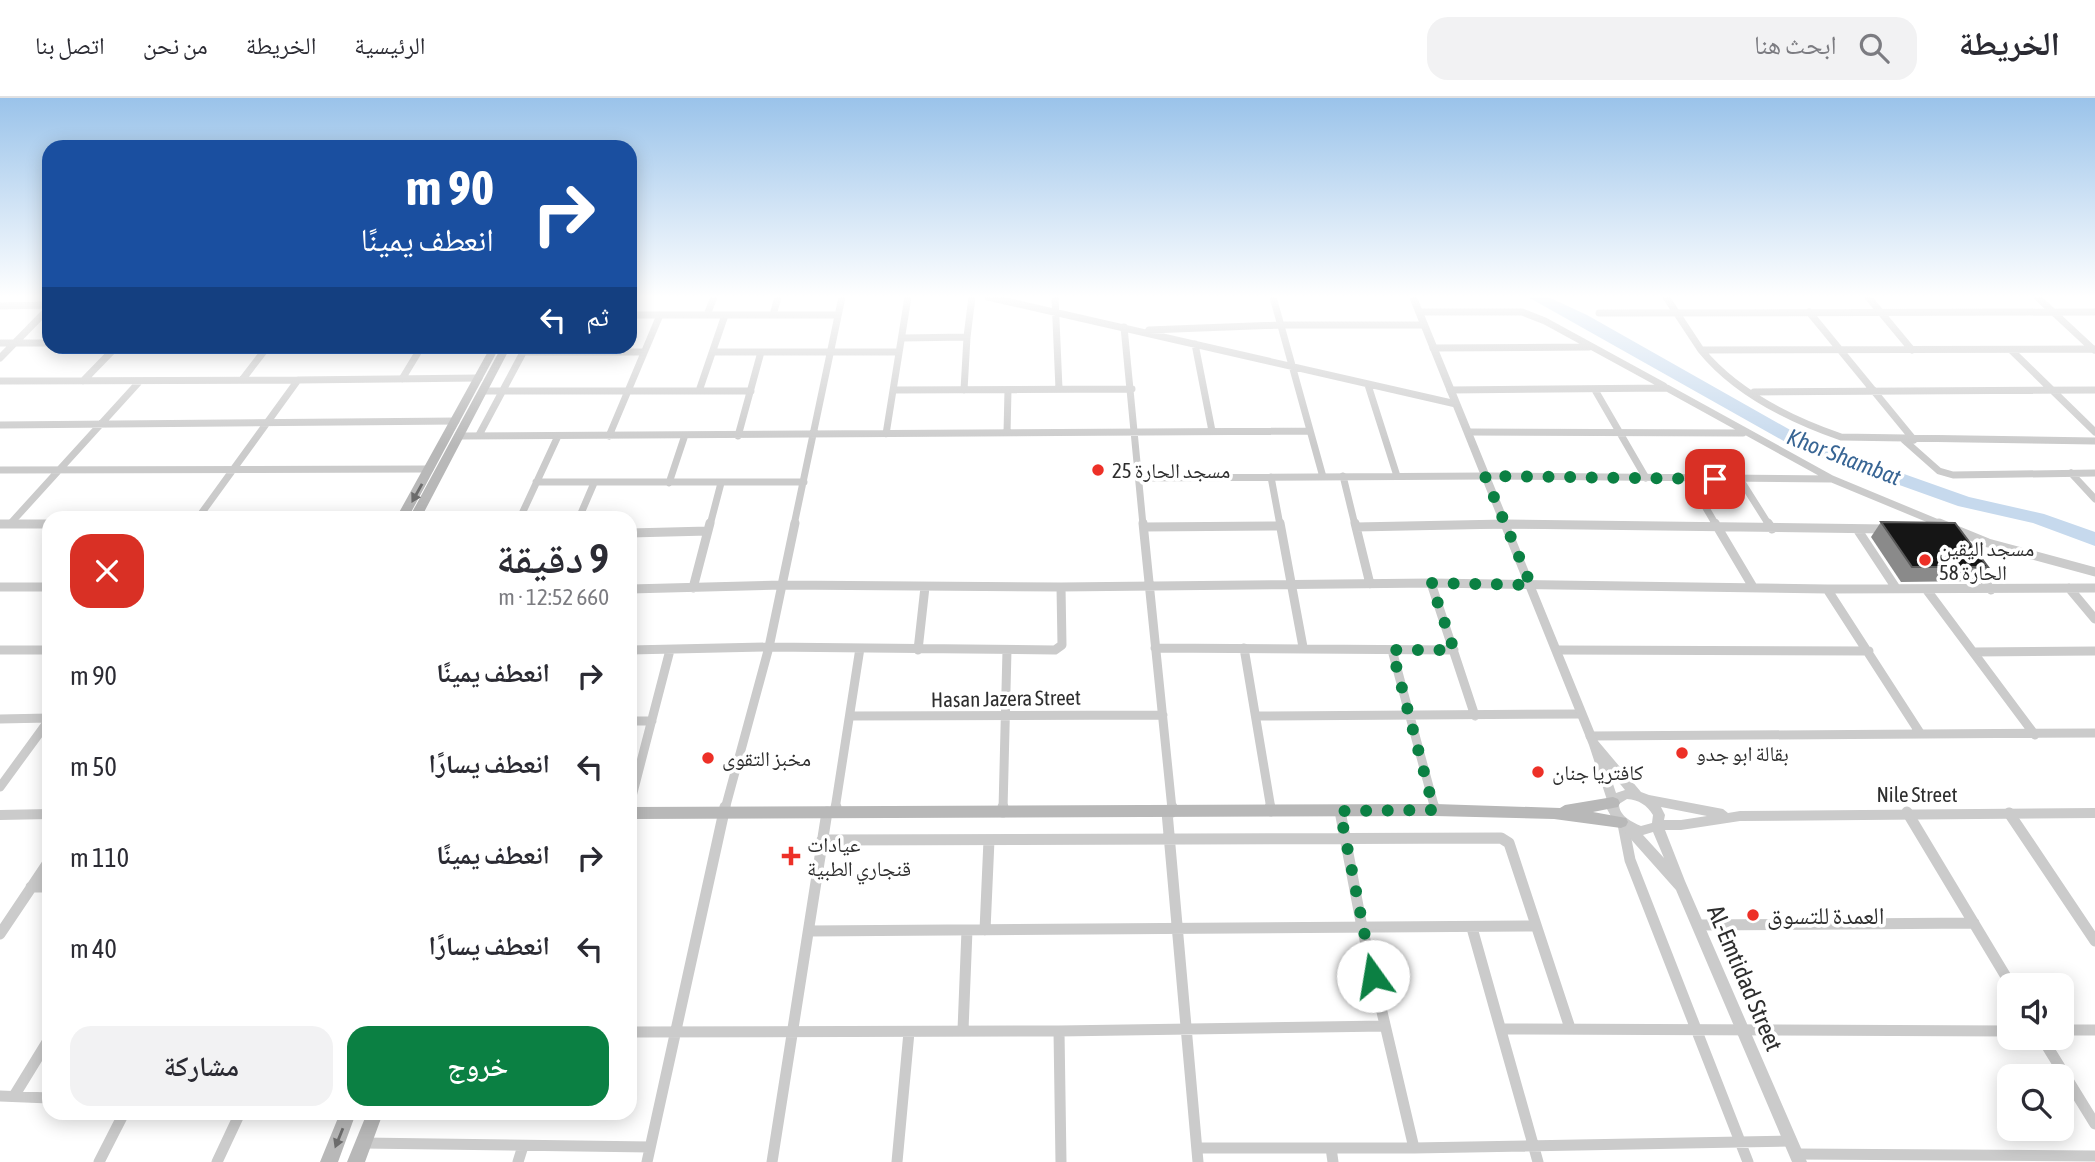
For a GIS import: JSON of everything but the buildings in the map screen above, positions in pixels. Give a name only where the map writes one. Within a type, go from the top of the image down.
[{"type":"main road","points":[[406,511],[492,354]]},
{"type":"main road","points":[[419,511],[503,354]]},
{"type":"main road","points":[[1554,813],[1613,802]]},
{"type":"main road","points":[[637,813],[1434,810],[1554,813],[1624,824]]},
{"type":"main road","points":[[329,1162],[345,1120]]},
{"type":"main road","points":[[356,1162],[372,1120]]},
{"type":"street","points":[[609,436],[646,347]]},
{"type":"street","points":[[699,391],[715,347]]},
{"type":"street","points":[[647,1162],[673,1034],[724,812],[769,647],[832,347]]},
{"type":"street","points":[[887,434],[900,347]]},
{"type":"street","points":[[964,390],[966,347]]},
{"type":"street","points":[[1057,347],[1059,390]]},
{"type":"street","points":[[1127,347],[1163,715],[1170,840],[1198,1162]]},
{"type":"street","points":[[1196,347],[1212,431]]},
{"type":"street","points":[[1207,347],[1455,404]]},
{"type":"street","points":[[1287,347],[1322,477]]},
{"type":"street","points":[[1681,886],[1658,825],[1660,815],[1592,739],[1433,348],[1590,347],[1832,479],[1957,537],[2095,572]]},
{"type":"street","points":[[1700,347],[1715,368],[1750,392],[1824,432],[1841,438],[2095,440]]},
{"type":"street","points":[[1837,347],[1914,440]]},
{"type":"street","points":[[1702,350],[2094,350]]},
{"type":"street","points":[[2011,350],[2095,432]]},
{"type":"street","points":[[637,352],[644,352]]},
{"type":"street","points":[[713,352],[899,352]]},
{"type":"street","points":[[738,436],[761,352]]},
{"type":"street","points":[[83,381],[109,354]]},
{"type":"street","points":[[242,380],[262,354]]},
{"type":"street","points":[[402,379],[417,354]]},
{"type":"street","points":[[479,435],[522,354]]},
{"type":"street","points":[[0,381],[479,378]]},
{"type":"street","points":[[203,511],[298,380]]},
{"type":"street","points":[[5,524],[59,470],[140,381]]},
{"type":"street","points":[[1368,385],[1397,476]]},
{"type":"street","points":[[1450,390],[1667,388]]},
{"type":"street","points":[[894,390],[1132,389]]},
{"type":"street","points":[[1007,433],[1008,390]]},
{"type":"street","points":[[1595,390],[1646,478]]},
{"type":"street","points":[[1750,392],[2095,390]]},
{"type":"street","points":[[483,391],[751,391]]},
{"type":"street","points":[[0,425],[456,421]]},
{"type":"street","points":[[460,436],[1309,431]]},
{"type":"street","points":[[1468,432],[1745,433]]},
{"type":"street","points":[[669,483],[685,435]]},
{"type":"street","points":[[523,511],[558,436]]},
{"type":"street","points":[[1904,440],[1939,471],[1953,475],[2095,472]]},
{"type":"street","points":[[0,470],[430,469]]},
{"type":"street","points":[[2071,473],[2095,499]]},
{"type":"street","points":[[1343,476],[1370,584]]},
{"type":"street","points":[[1139,478],[1485,476],[1832,479]]},
{"type":"street","points":[[1270,477],[1303,647]]},
{"type":"street","points":[[1689,479],[1753,587]]},
{"type":"street","points":[[1740,480],[1772,529]]},
{"type":"street","points":[[536,482],[804,482]]},
{"type":"street","points":[[582,511],[594,483]]},
{"type":"street","points":[[693,588],[721,483]]},
{"type":"street","points":[[5,524],[42,524]]},
{"type":"street","points":[[1356,527],[1505,524],[1896,530]]},
{"type":"street","points":[[1144,527],[1280,526]]},
{"type":"street","points":[[1857,529],[1896,588]]},
{"type":"street","points":[[1935,530],[1948,531],[1957,537]]},
{"type":"street","points":[[637,533],[708,531]]},
{"type":"street","points":[[1970,560],[1991,590]]},
{"type":"street","points":[[1431,583],[1475,716]]},
{"type":"street","points":[[637,592],[782,584],[1061,587],[1431,583],[1827,589],[2095,588]]},
{"type":"street","points":[[0,587],[42,587]]},
{"type":"street","points":[[918,650],[925,587]]},
{"type":"street","points":[[637,650],[769,647],[918,650],[1060,648],[1061,587]]},
{"type":"street","points":[[2069,588],[2095,619]]},
{"type":"street","points":[[1827,589],[1920,733]]},
{"type":"street","points":[[1926,589],[2035,735]]},
{"type":"street","points":[[1156,648],[1454,650]]},
{"type":"street","points":[[1244,648],[1271,811]]},
{"type":"street","points":[[772,1162],[822,840],[831,812],[860,649]]},
{"type":"street","points":[[0,650],[42,650]]},
{"type":"street","points":[[637,778],[670,650]]},
{"type":"street","points":[[1003,812],[1007,650]]},
{"type":"street","points":[[1392,650],[1434,810]]},
{"type":"street","points":[[1557,650],[1869,651]]},
{"type":"street","points":[[1974,652],[2095,651]]},
{"type":"street","points":[[1257,716],[1581,714]]},
{"type":"street","name":"Hasan Jazera Street","points":[[850,716],[1163,715]]},
{"type":"street","points":[[0,719],[42,719]]},
{"type":"street","points":[[637,721],[652,721]]},
{"type":"street","points":[[0,787],[42,729]]},
{"type":"street","points":[[1592,739],[2095,733]]},
{"type":"street","name":"AL-Emtidad Street","points":[[1592,739],[1613,809],[1681,886],[1796,1152]]},
{"type":"street","points":[[1613,802],[1618,796],[1642,797]]},
{"type":"street","name":"Nile Street","points":[[1642,797],[1690,810],[1740,816]]},
{"type":"street","points":[[1340,811],[1362,927],[1414,1148]]},
{"type":"street","points":[[1907,812],[2004,973]]},
{"type":"street","name":"Nile Street","points":[[1624,824],[1648,831],[1658,825],[1681,825],[1740,816],[1907,812],[2095,813]]},
{"type":"street","points":[[2009,813],[2089,924],[2095,941]]},
{"type":"street","points":[[0,815],[42,814]]},
{"type":"street","points":[[1624,824],[1630,860],[1748,1162]]},
{"type":"street","points":[[822,840],[1506,840],[1570,1028]]},
{"type":"street","points":[[985,930],[989,840]]},
{"type":"street","points":[[0,934],[42,872]]},
{"type":"street","points":[[31,887],[42,887]]},
{"type":"street","points":[[1698,925],[1974,923]]},
{"type":"street","points":[[809,931],[1535,926]]},
{"type":"street","points":[[1472,928],[1538,1162]]},
{"type":"street","points":[[963,1030],[967,930]]},
{"type":"street","points":[[637,1032],[1059,1031],[1385,1026]]},
{"type":"street","points":[[1500,1028],[1997,1031]]},
{"type":"street","points":[[2074,1030],[2095,1030]]},
{"type":"street","points":[[1059,1031],[1061,1162]]},
{"type":"street","points":[[897,1162],[909,1032]]},
{"type":"street","points":[[14,1096],[42,1050]]},
{"type":"street","points":[[2049,1050],[2095,1124]]},
{"type":"street","points":[[0,1096],[42,1098]]},
{"type":"street","points":[[99,1162],[120,1120]]},
{"type":"street","points":[[217,1162],[237,1120]]},
{"type":"street","points":[[1198,1148],[1414,1148],[1740,1141],[1796,1152],[2095,1156]]},
{"type":"street","points":[[363,1143],[650,1147]]},
{"type":"street","points":[[518,1162],[523,1146]]},
{"type":"street","points":[[1331,1148],[1333,1162]]},
{"type":"waterway","name":"Khor Shambat","points":[[1631,347],[1802,444],[1965,502],[2037,518],[2095,539]]},
{"type":"place","name":"مسجد الحارة 25","points":[[1098,470]]},
{"type":"place","name":"مسجد اليقين الحارة 58","points":[[1925,560]]},
{"type":"place","name":"بقالة ابو جدو","points":[[1682,753]]},
{"type":"place","name":"مخبز التقوى","points":[[708,758]]},
{"type":"place","name":"كافتريا جنان","points":[[1538,772]]},
{"type":"place","name":"عيادات قنجاري الطبية","points":[[791,856]]},
{"type":"place","name":"العمدة للتسوق","points":[[1753,915]]},
{"type":"route","points":[[1373,976],[1340,811],[1434,810],[1392,650],[1454,650],[1431,583],[1531,585],[1485,476],[1715,479]]}]
